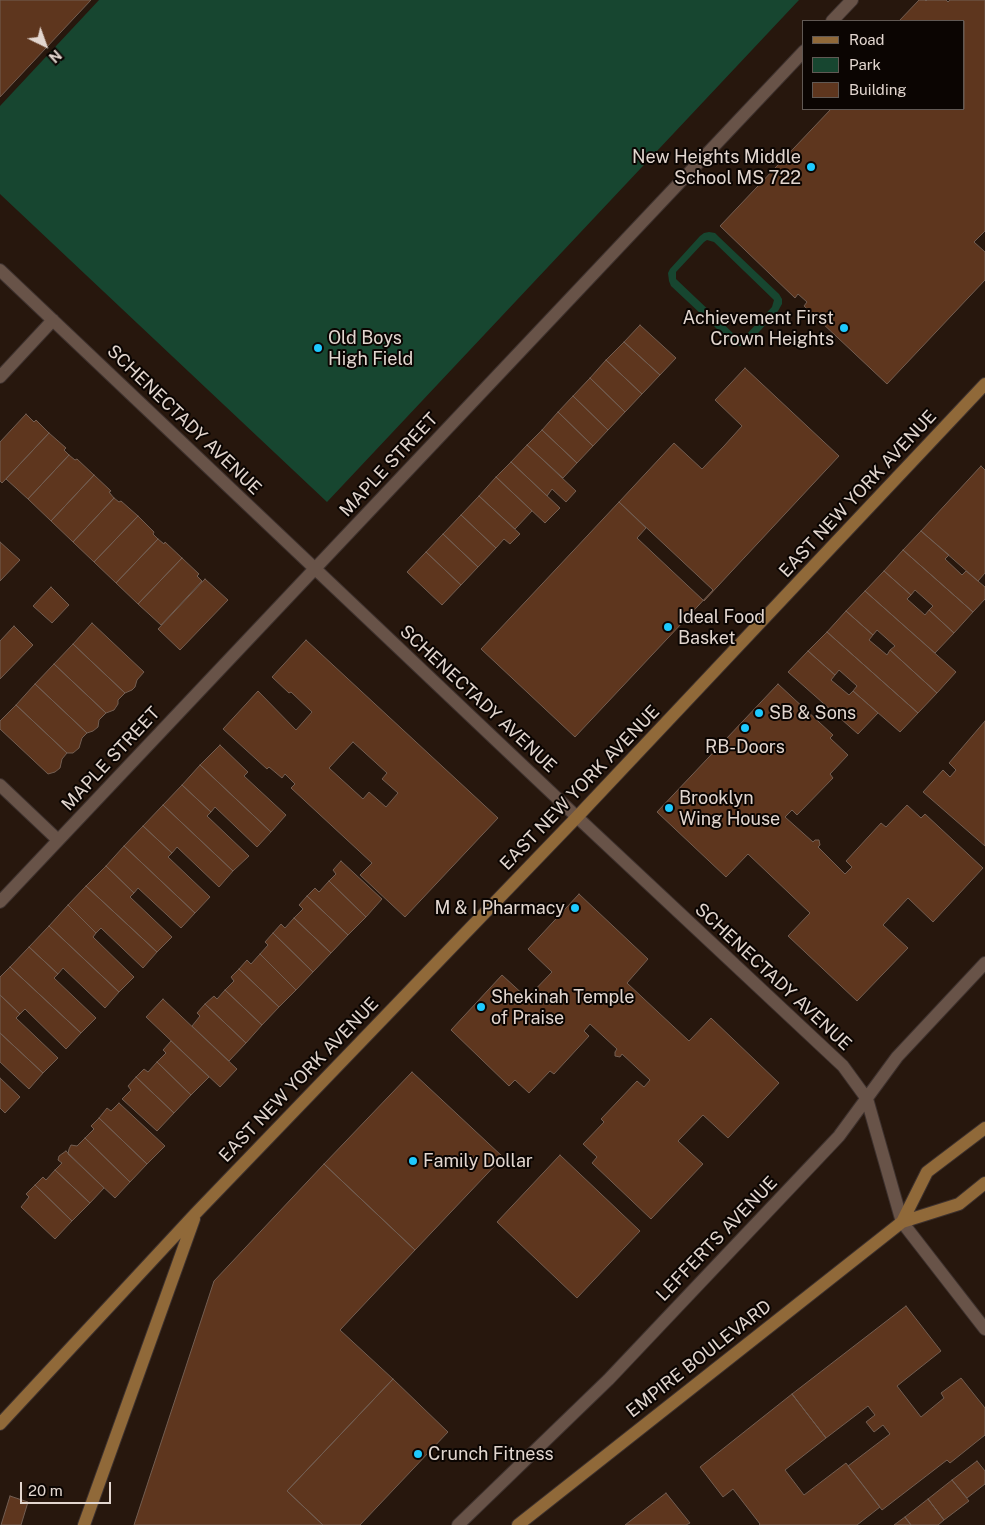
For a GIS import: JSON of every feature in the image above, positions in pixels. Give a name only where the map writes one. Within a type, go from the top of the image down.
[{"type":"main road","name":"EAST NEW YORK AVENUE","points":[[0,1424],[196,1213],[576,817],[985,384]]},
{"type":"main road","name":"EMPIRE BOULEVARD","points":[[902,1222],[927,1172],[985,1128]]},
{"type":"main road","name":"EMPIRE BOULEVARD","points":[[518,1525],[902,1222],[958,1204],[985,1183]]},
{"type":"main road","name":"EAST NEW YORK AVENUE","points":[[84,1525],[196,1213]]},
{"type":"street","points":[[833,20],[852,0]]},
{"type":"street","name":"MAPLE STREET","points":[[0,902],[802,53]]},
{"type":"street","name":"SCHENECTADY AVENUE","points":[[0,270],[576,817],[843,1066],[867,1099],[902,1222],[985,1329]]},
{"type":"street","points":[[0,377],[53,320]]},
{"type":"street","points":[[0,785],[58,840]]},
{"type":"street","name":"LEFFERTS AVENUE","points":[[458,1525],[608,1380],[840,1136],[897,1057],[985,963]]},
{"type":"green space","name":"Old Boys High Field","points":[[99,0],[799,0],[327,502],[0,194],[0,106]]},
{"type":"green space","points":[[704,233],[715,233],[782,299],[782,304],[778,311],[745,345],[740,346],[732,343],[671,286],[669,281],[668,273],[670,269]],"holes":[[[707,240],[714,242],[774,300],[772,307],[742,337],[736,336],[676,279],[676,272],[704,242]]]},
{"type":"building","points":[[0,0],[91,0],[0,97]]},
{"type":"building","points":[[919,0],[946,0],[948,2],[950,0],[985,0],[985,231],[974,242],[985,252],[985,280],[887,384],[804,306],[807,302],[798,294],[795,298],[720,226],[830,110],[965,110],[965,20],[900,20]]},
{"type":"building","points":[[640,325],[676,358],[660,375],[624,342]]},
{"type":"building","points":[[624,342],[660,375],[642,394],[606,360]]},
{"type":"building","points":[[606,360],[642,394],[625,412],[590,378]]},
{"type":"building","points":[[745,368],[839,456],[704,601],[637,538],[646,528],[619,502],[674,443],[702,469],[724,446],[742,426],[715,400]]},
{"type":"building","points":[[590,378],[625,412],[608,430],[573,396]]},
{"type":"building","points":[[573,396],[608,430],[593,446],[558,412]]},
{"type":"building","points":[[558,412],[593,446],[577,463],[542,430]]},
{"type":"building","points":[[26,414],[34,422],[36,420],[49,433],[2,483],[0,481],[0,442]]},
{"type":"building","points":[[542,430],[577,463],[563,478],[527,445]]},
{"type":"building","points":[[49,433],[66,448],[64,450],[69,455],[28,499],[6,479]]},
{"type":"building","points":[[527,445],[576,491],[566,502],[552,489],[547,496],[511,462]]},
{"type":"building","points":[[69,455],[75,460],[77,459],[94,475],[51,521],[28,499]]},
{"type":"building","points":[[511,462],[560,508],[545,523],[496,477]]},
{"type":"building","points":[[981,466],[985,470],[985,573],[978,581],[921,531]]},
{"type":"building","points":[[94,475],[111,491],[109,492],[114,498],[73,542],[51,521]]},
{"type":"building","points":[[496,477],[532,511],[515,529],[479,496]]},
{"type":"building","points":[[479,496],[520,534],[510,544],[504,539],[496,548],[461,515]]},
{"type":"building","points":[[114,498],[119,502],[121,501],[138,516],[94,562],[73,542]]},
{"type":"building","points":[[619,502],[713,590],[575,737],[481,649]]},
{"type":"building","points":[[461,515],[496,548],[478,567],[443,534]]},
{"type":"building","points":[[138,516],[154,532],[153,534],[158,539],[116,583],[94,562]]},
{"type":"building","points":[[921,531],[949,555],[945,559],[962,575],[966,571],[985,587],[985,599],[973,612],[903,550]]},
{"type":"building","points":[[443,534],[478,567],[461,585],[426,552]]},
{"type":"building","points":[[158,539],[164,544],[165,542],[182,558],[138,604],[116,583]]},
{"type":"building","points":[[0,542],[20,560],[0,581]]},
{"type":"building","points":[[903,550],[973,612],[954,633],[929,610],[933,606],[915,590],[911,595],[884,571]]},
{"type":"building","points":[[426,552],[461,585],[442,605],[407,572]]},
{"type":"building","points":[[182,558],[199,574],[197,576],[202,581],[161,625],[138,604]]},
{"type":"building","points":[[884,571],[911,595],[907,599],[925,615],[929,610],[954,633],[935,653],[865,591]]},
{"type":"building","points":[[205,579],[228,600],[180,650],[158,629]]},
{"type":"building","points":[[51,587],[69,605],[52,623],[33,606]]},
{"type":"building","points":[[865,591],[956,672],[937,693],[890,650],[895,646],[877,630],[873,635],[846,611]]},
{"type":"building","points":[[846,611],[873,635],[869,640],[887,655],[890,650],[937,693],[918,713],[827,632]]},
{"type":"building","points":[[92,623],[144,672],[132,690],[125,693],[73,644]]},
{"type":"building","points":[[14,626],[33,645],[0,679],[0,641]]},
{"type":"building","points":[[827,632],[918,713],[900,732],[853,691],[857,686],[839,670],[835,675],[808,651]]},
{"type":"building","points":[[306,640],[498,818],[405,917],[360,875],[372,863],[291,788],[295,784],[285,774],[282,778],[269,767],[267,769],[223,729],[258,691],[296,730],[312,712],[272,677]],"holes":[[[353,742],[387,773],[382,779],[398,793],[386,807],[369,792],[363,799],[329,768]]]},
{"type":"building","points":[[73,644],[125,693],[118,700],[114,710],[106,713],[54,664]]},
{"type":"building","points":[[808,651],[835,675],[831,680],[849,695],[853,691],[878,713],[858,734],[788,672]]},
{"type":"building","points":[[54,664],[106,713],[99,720],[98,727],[93,731],[87,733],[35,684]]},
{"type":"building","points":[[35,684],[87,733],[82,738],[79,748],[73,753],[67,753],[16,705]]},
{"type":"building","points":[[778,684],[833,735],[830,738],[848,755],[830,774],[833,778],[797,815],[792,810],[785,817],[813,842],[819,840],[820,845],[818,847],[845,874],[852,867],[846,861],[881,823],[886,827],[907,805],[921,818],[925,814],[983,868],[933,922],[908,898],[883,925],[908,948],[857,1001],[788,936],[810,913],[748,854],[726,877],[657,812]]},
{"type":"building","points":[[16,705],[67,753],[62,759],[60,768],[55,772],[48,774],[0,729],[0,721]]},
{"type":"building","points":[[985,721],[985,846],[923,792],[943,770],[950,777],[956,770],[949,763]]},
{"type":"building","points":[[220,745],[248,772],[244,776],[286,815],[271,832],[200,765]]},
{"type":"building","points":[[200,765],[271,832],[257,847],[215,807],[211,812],[182,785]]},
{"type":"building","points":[[182,785],[211,812],[207,816],[249,856],[233,871],[163,805]]},
{"type":"building","points":[[163,805],[233,871],[219,887],[177,847],[172,853],[143,826]]},
{"type":"building","points":[[143,826],[172,853],[168,857],[210,897],[195,913],[124,846]]},
{"type":"building","points":[[124,846],[195,913],[181,928],[138,888],[134,893],[106,866]]},
{"type":"building","points":[[341,861],[382,899],[366,917],[329,881],[336,874],[333,870]]},
{"type":"building","points":[[106,866],[134,893],[130,897],[172,937],[157,952],[86,886]]},
{"type":"building","points":[[329,881],[366,917],[348,935],[307,896],[315,888],[319,892]]},
{"type":"building","points":[[86,886],[157,952],[143,968],[101,928],[96,933],[68,905]]},
{"type":"building","points":[[579,894],[648,959],[627,983],[689,1041],[711,1018],[779,1083],[728,1138],[703,1115],[678,1141],[703,1164],[651,1219],[592,1163],[597,1157],[583,1144],[604,1122],[601,1119],[637,1081],[644,1087],[650,1080],[622,1054],[620,1057],[615,1056],[617,1049],[590,1024],[584,1031],[589,1036],[554,1074],[550,1071],[529,1093],[515,1080],[509,1086],[451,1030],[502,975],[527,998],[552,972],[528,949]]},
{"type":"building","points":[[307,896],[348,935],[331,953],[294,918],[303,909],[299,905]]},
{"type":"building","points":[[68,905],[96,933],[93,937],[134,977],[119,992],[49,926]]},
{"type":"building","points":[[294,918],[331,953],[313,972],[273,933],[281,924],[285,928]]},
{"type":"building","points":[[49,926],[119,992],[105,1008],[63,968],[58,974],[29,947]]},
{"type":"building","points":[[273,933],[313,972],[296,990],[260,954],[268,945],[265,942]]},
{"type":"building","points":[[29,947],[58,974],[54,978],[96,1018],[81,1033],[10,967]]},
{"type":"building","points":[[260,954],[296,990],[279,1007],[239,969],[247,960],[251,964]]},
{"type":"building","points":[[10,967],[81,1033],[66,1049],[25,1009],[20,1014],[0,995],[0,977]]},
{"type":"building","points":[[239,969],[279,1007],[262,1025],[225,990],[234,981],[231,977]]},
{"type":"building","points":[[225,990],[262,1025],[246,1043],[205,1004],[214,996],[217,999]]},
{"type":"building","points":[[0,995],[20,1014],[16,1018],[58,1058],[43,1073],[0,1033]]},
{"type":"building","points":[[163,999],[237,1069],[220,1087],[146,1017]]},
{"type":"building","points":[[205,1004],[246,1043],[229,1061],[192,1026],[200,1016],[197,1013]]},
{"type":"building","points":[[0,1033],[43,1073],[29,1089],[0,1062]]},
{"type":"building","points":[[171,1041],[209,1077],[191,1095],[157,1062],[166,1053],[163,1050]]},
{"type":"building","points":[[157,1062],[191,1095],[174,1113],[136,1077],[144,1069],[148,1072]]},
{"type":"building","name":"Family Dollar","points":[[412,1072],[503,1157],[415,1250],[324,1164]]},
{"type":"building","points":[[136,1077],[174,1113],[157,1131],[122,1099],[131,1090],[128,1086]]},
{"type":"building","points":[[0,1078],[20,1097],[5,1113],[0,1108]]},
{"type":"building","points":[[119,1103],[165,1146],[147,1164],[99,1118],[107,1108],[111,1111]]},
{"type":"building","points":[[99,1118],[147,1164],[130,1182],[85,1138],[94,1129],[91,1126]]},
{"type":"building","points":[[85,1138],[130,1182],[115,1198],[68,1154],[71,1145],[77,1146]]},
{"type":"building","points":[[66,1151],[104,1188],[90,1203],[55,1170],[62,1163],[58,1160],[59,1156]]},
{"type":"building","points":[[560,1155],[640,1231],[577,1298],[497,1222]]},
{"type":"building","points":[[324,1164],[415,1250],[340,1330],[393,1379],[287,1491],[323,1525],[134,1525],[214,1281]]},
{"type":"building","points":[[55,1170],[90,1203],[72,1221],[35,1185],[43,1177],[46,1180]]},
{"type":"building","points":[[35,1185],[72,1221],[55,1239],[21,1207],[29,1197],[26,1194]]},
{"type":"building","points":[[906,1306],[941,1351],[897,1386],[921,1417],[944,1398],[941,1393],[961,1378],[985,1408],[985,1435],[950,1463],[947,1460],[882,1510],[848,1466],[890,1434],[883,1425],[874,1432],[866,1422],[875,1415],[868,1406],[826,1438],[792,1394]]},
{"type":"building","points":[[393,1379],[448,1432],[360,1525],[323,1525],[287,1491]]},
{"type":"building","points":[[792,1394],[826,1438],[785,1470],[804,1495],[846,1463],[880,1507],[857,1525],[759,1525],[733,1489],[723,1497],[700,1467]]},
{"type":"building","points":[[977,1461],[985,1471],[985,1484],[967,1498],[952,1480]]},
{"type":"building","points":[[952,1480],[969,1501],[944,1520],[928,1499]]},
{"type":"building","points":[[666,1493],[690,1523],[686,1525],[625,1525]]},
{"type":"building","points":[[10,1496],[28,1502],[21,1525],[1,1525]]},
{"type":"building","points":[[928,1499],[944,1520],[938,1525],[911,1525],[905,1517]]},
{"type":"building","points":[[905,1517],[911,1525],[894,1525]]},
{"type":"place","name":"New Heights Middle School MS 722","points":[[811,167]]},
{"type":"place","name":"Achievement First Crown Heights","points":[[844,328]]},
{"type":"place","name":"Old Boys High Field","points":[[318,348]]},
{"type":"place","name":"Ideal Food Basket","points":[[668,627]]},
{"type":"place","name":"SB & Sons","points":[[759,713]]},
{"type":"place","name":"RB-Doors","points":[[745,728]]},
{"type":"place","name":"Brooklyn Wing House","points":[[669,808]]},
{"type":"place","name":"M & I Pharmacy","points":[[575,908]]},
{"type":"place","name":"Shekinah Temple of Praise","points":[[481,1007]]},
{"type":"place","name":"Family Dollar","points":[[413,1161]]},
{"type":"place","name":"Crunch Fitness","points":[[418,1454]]}]
